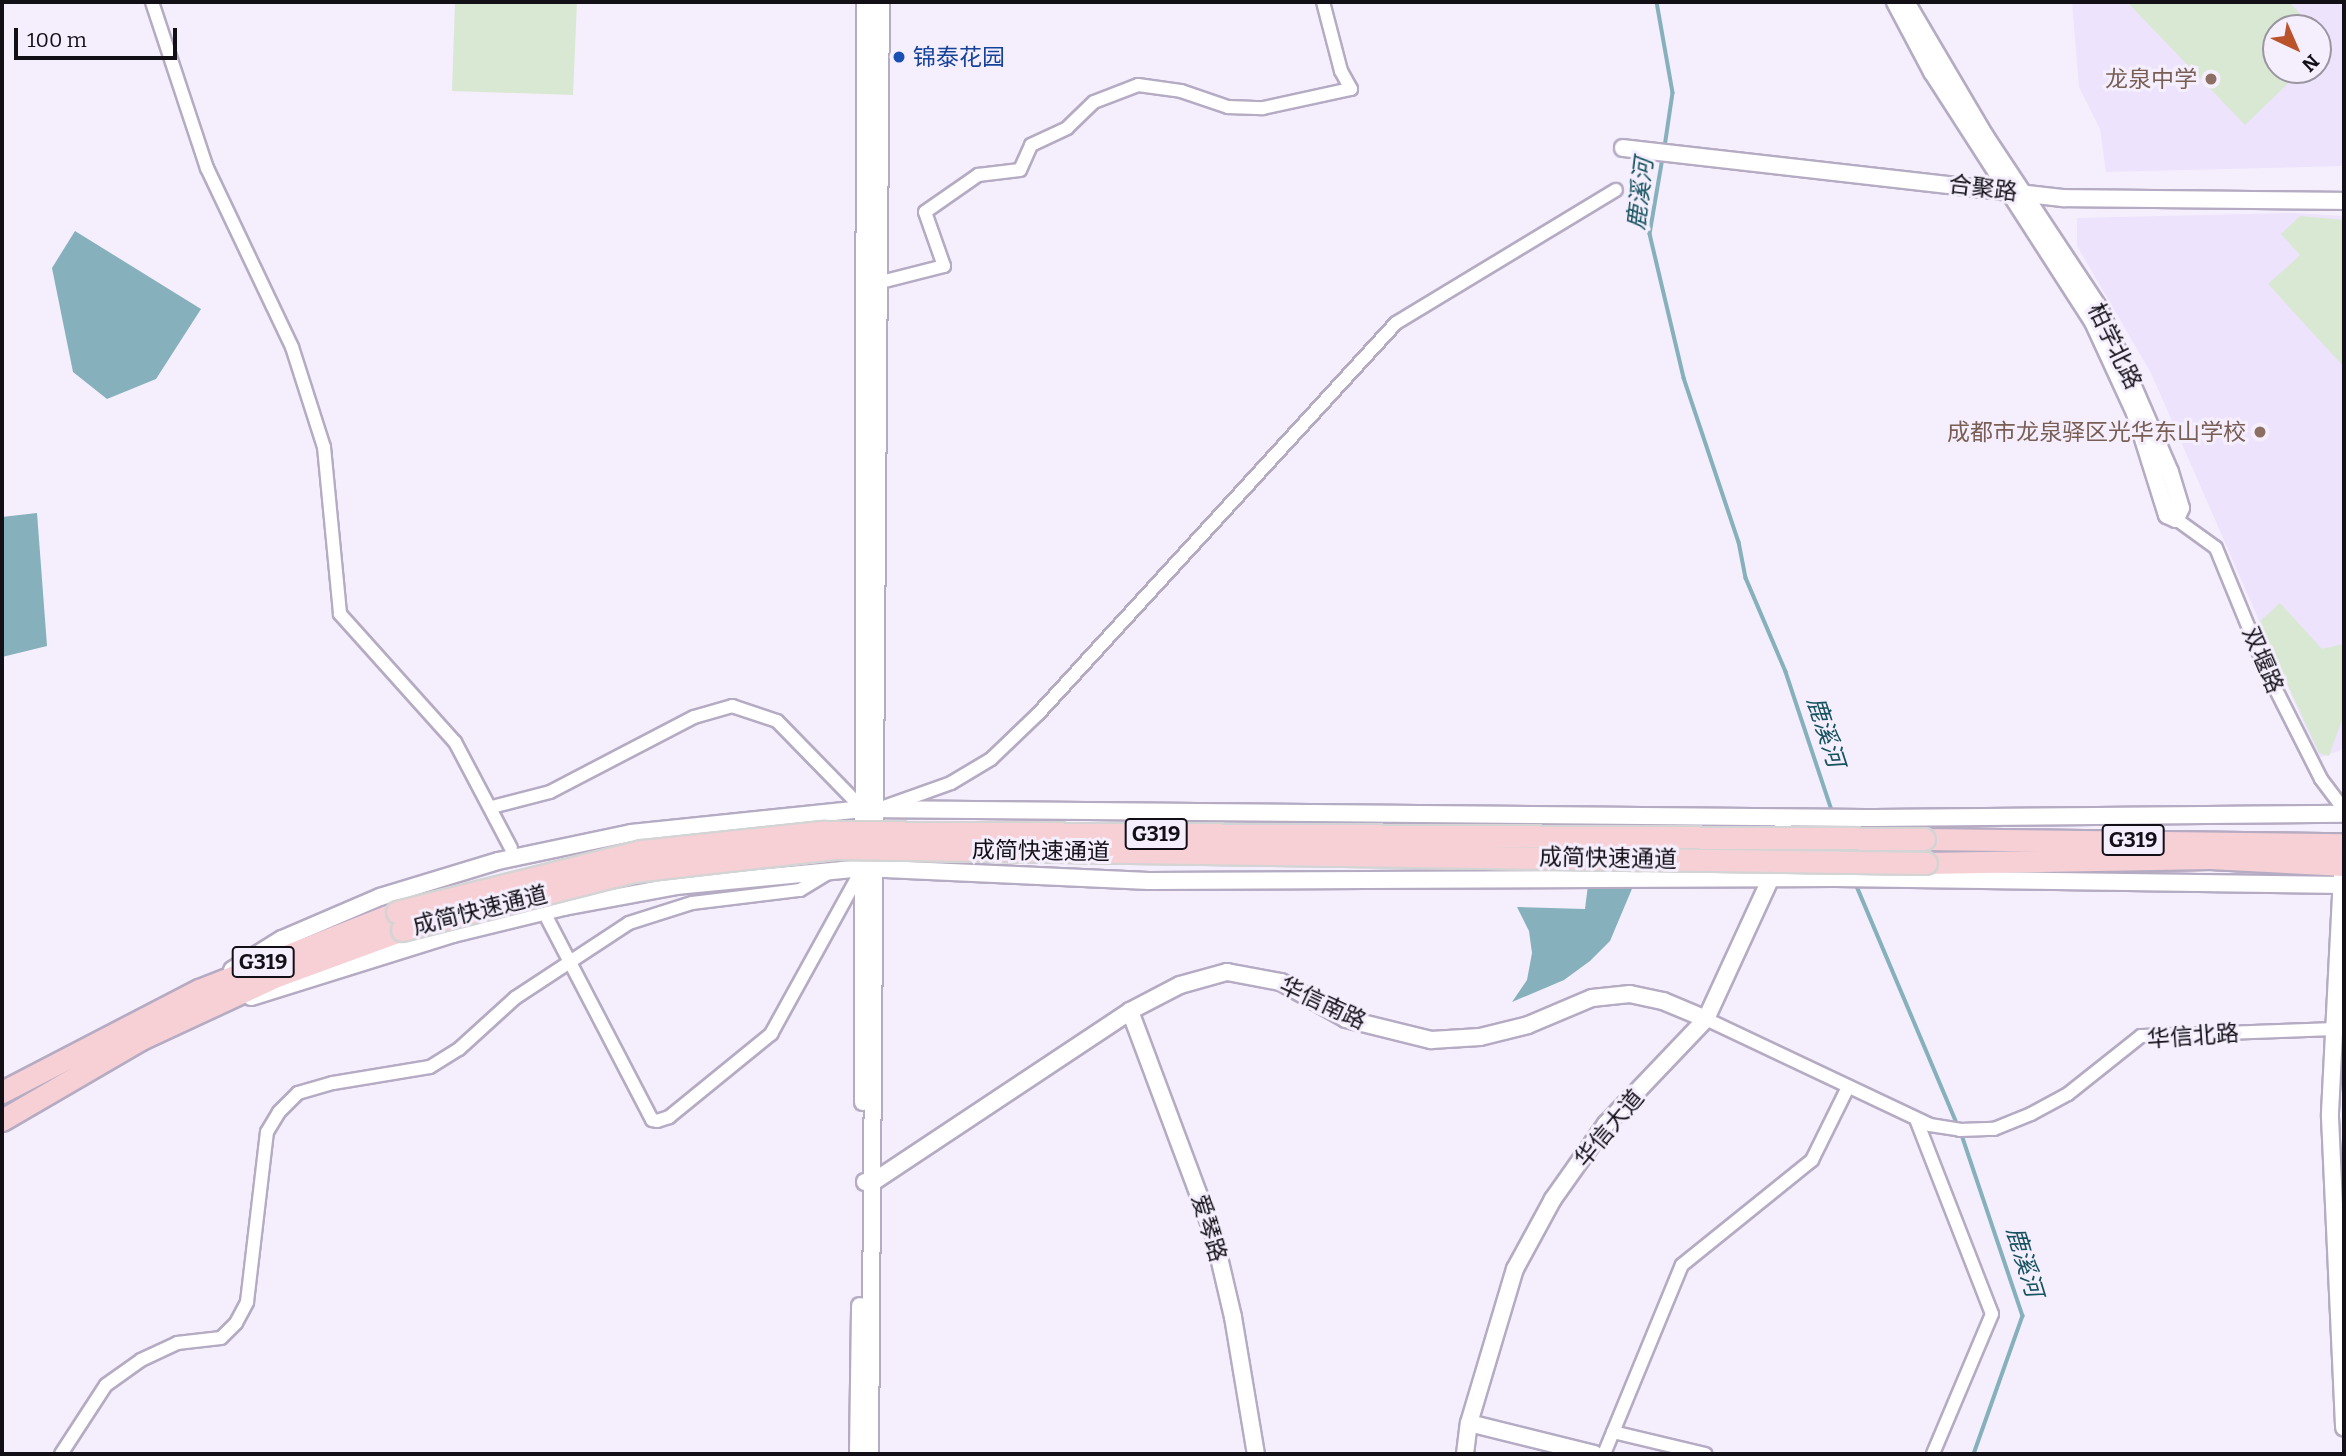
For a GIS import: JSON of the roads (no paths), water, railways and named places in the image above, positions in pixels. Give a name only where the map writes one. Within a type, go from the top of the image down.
[{"type":"highway","name":"成简快速通道","points":[[2,1120],[199,990],[399,921],[641,851],[823,832],[1924,839],[2343,861]]},
{"type":"highway","name":"成简快速通道","points":[[2,1092],[138,1031],[179,1021],[399,921],[633,871],[834,848],[1926,863],[2210,858],[2343,861]]},
{"type":"street","points":[[152,2],[207,168],[292,347],[324,447],[340,614],[455,742],[492,807],[510,848]]},
{"type":"street","points":[[865,2],[870,810]]},
{"type":"street","points":[[870,1454],[869,867],[881,282],[881,2]]},
{"type":"street","points":[[881,282],[944,266],[925,212],[978,175],[1020,170],[1031,145],[1067,128],[1094,102],[1138,85],[1181,91],[1228,107],[1263,108],[1351,89],[1341,71],[1323,2]]},
{"type":"street","name":"柏学北路","points":[[1895,2],[1932,72],[2018,193],[2075,267],[2122,356],[2170,472],[2181,508],[2176,519]]},
{"type":"street","name":"柏学北路","points":[[1906,2],[2018,193]]},
{"type":"street","name":"合聚路","points":[[1623,148],[2018,193],[2344,201]]},
{"type":"street","points":[[870,810],[951,783],[991,759],[1396,323],[1616,190]]},
{"type":"street","name":"双堰路","points":[[2176,519],[2216,548],[2266,670],[2321,779],[2344,812]]},
{"type":"street","points":[[492,807],[550,792],[694,717],[732,706],[777,721],[870,810]]},
{"type":"street","points":[[199,990],[282,939],[380,897],[498,861],[631,833],[870,810],[1785,818],[2344,812]]},
{"type":"street","name":"华信大道","points":[[1465,1454],[1469,1423],[1515,1269],[1553,1199],[1606,1124],[1706,1019],[1770,880],[1785,818]]},
{"type":"street","points":[[179,1021],[453,933],[552,910],[676,886],[869,867],[1149,881],[1770,880],[1885,879],[2343,861],[2330,1116],[2344,1427]]},
{"type":"street","points":[[548,920],[652,1120],[657,1121],[669,1117],[771,1034],[869,867]]},
{"type":"street","points":[[61,1454],[106,1385],[141,1360],[177,1343],[221,1338],[236,1323],[247,1302],[267,1132],[278,1112],[298,1093],[333,1083],[430,1067],[459,1049],[515,998],[570,960],[654,913],[692,903],[800,890],[830,872]]},
{"type":"street","name":"华信南路","points":[[868,1182],[1130,1011],[1180,985],[1227,972],[1281,982],[1346,1018],[1431,1040],[1480,1037],[1528,1025],[1592,998],[1630,994],[1662,1001],[1706,1019]]},
{"type":"street","name":"爱琴路","points":[[1130,1011],[1214,1236],[1233,1317],[1256,1454]]},
{"type":"street","points":[[1706,1019],[1916,1119],[1992,1314],[1933,1454]]},
{"type":"street","name":"华信北路","points":[[1916,1119],[1930,1125],[1994,1129],[2067,1094],[2141,1036],[2336,1029]]},
{"type":"street","points":[[1604,1454],[1682,1265],[1812,1160],[1848,1087]]},
{"type":"street","points":[[858,1454],[868,1182]]},
{"type":"street","points":[[1469,1423],[1594,1454]]},
{"type":"street","points":[[1613,1432],[1705,1454]]},
{"type":"water","points":[[75,231],[201,309],[156,379],[107,399],[73,372],[52,268]]},
{"type":"water","points":[[37,513],[47,646],[2,657],[2,517]]},
{"type":"water","points":[[1634,884],[1610,941],[1590,961],[1564,980],[1512,1002],[1527,980],[1532,953],[1529,931],[1517,907],[1585,909],[1588,885]]},
{"type":"waterway","name":"鹿溪河","points":[[1657,2],[1673,93],[1665,147]]},
{"type":"waterway","name":"鹿溪河","points":[[1663,158],[1650,234],[1684,378],[1739,542],[1746,578],[1786,672],[1833,813]]},
{"type":"waterway","name":"鹿溪河","points":[[1856,884],[1958,1125]]},
{"type":"waterway","name":"鹿溪河","points":[[1961,1132],[2023,1316],[1974,1454]]},
{"type":"place","name":"锦泰花园","points":[[899,57]]},
{"type":"place","name":"龙泉中学","points":[[2211,79]]},
{"type":"place","name":"成都市龙泉驿区光华东山学校","points":[[2260,432]]}]
